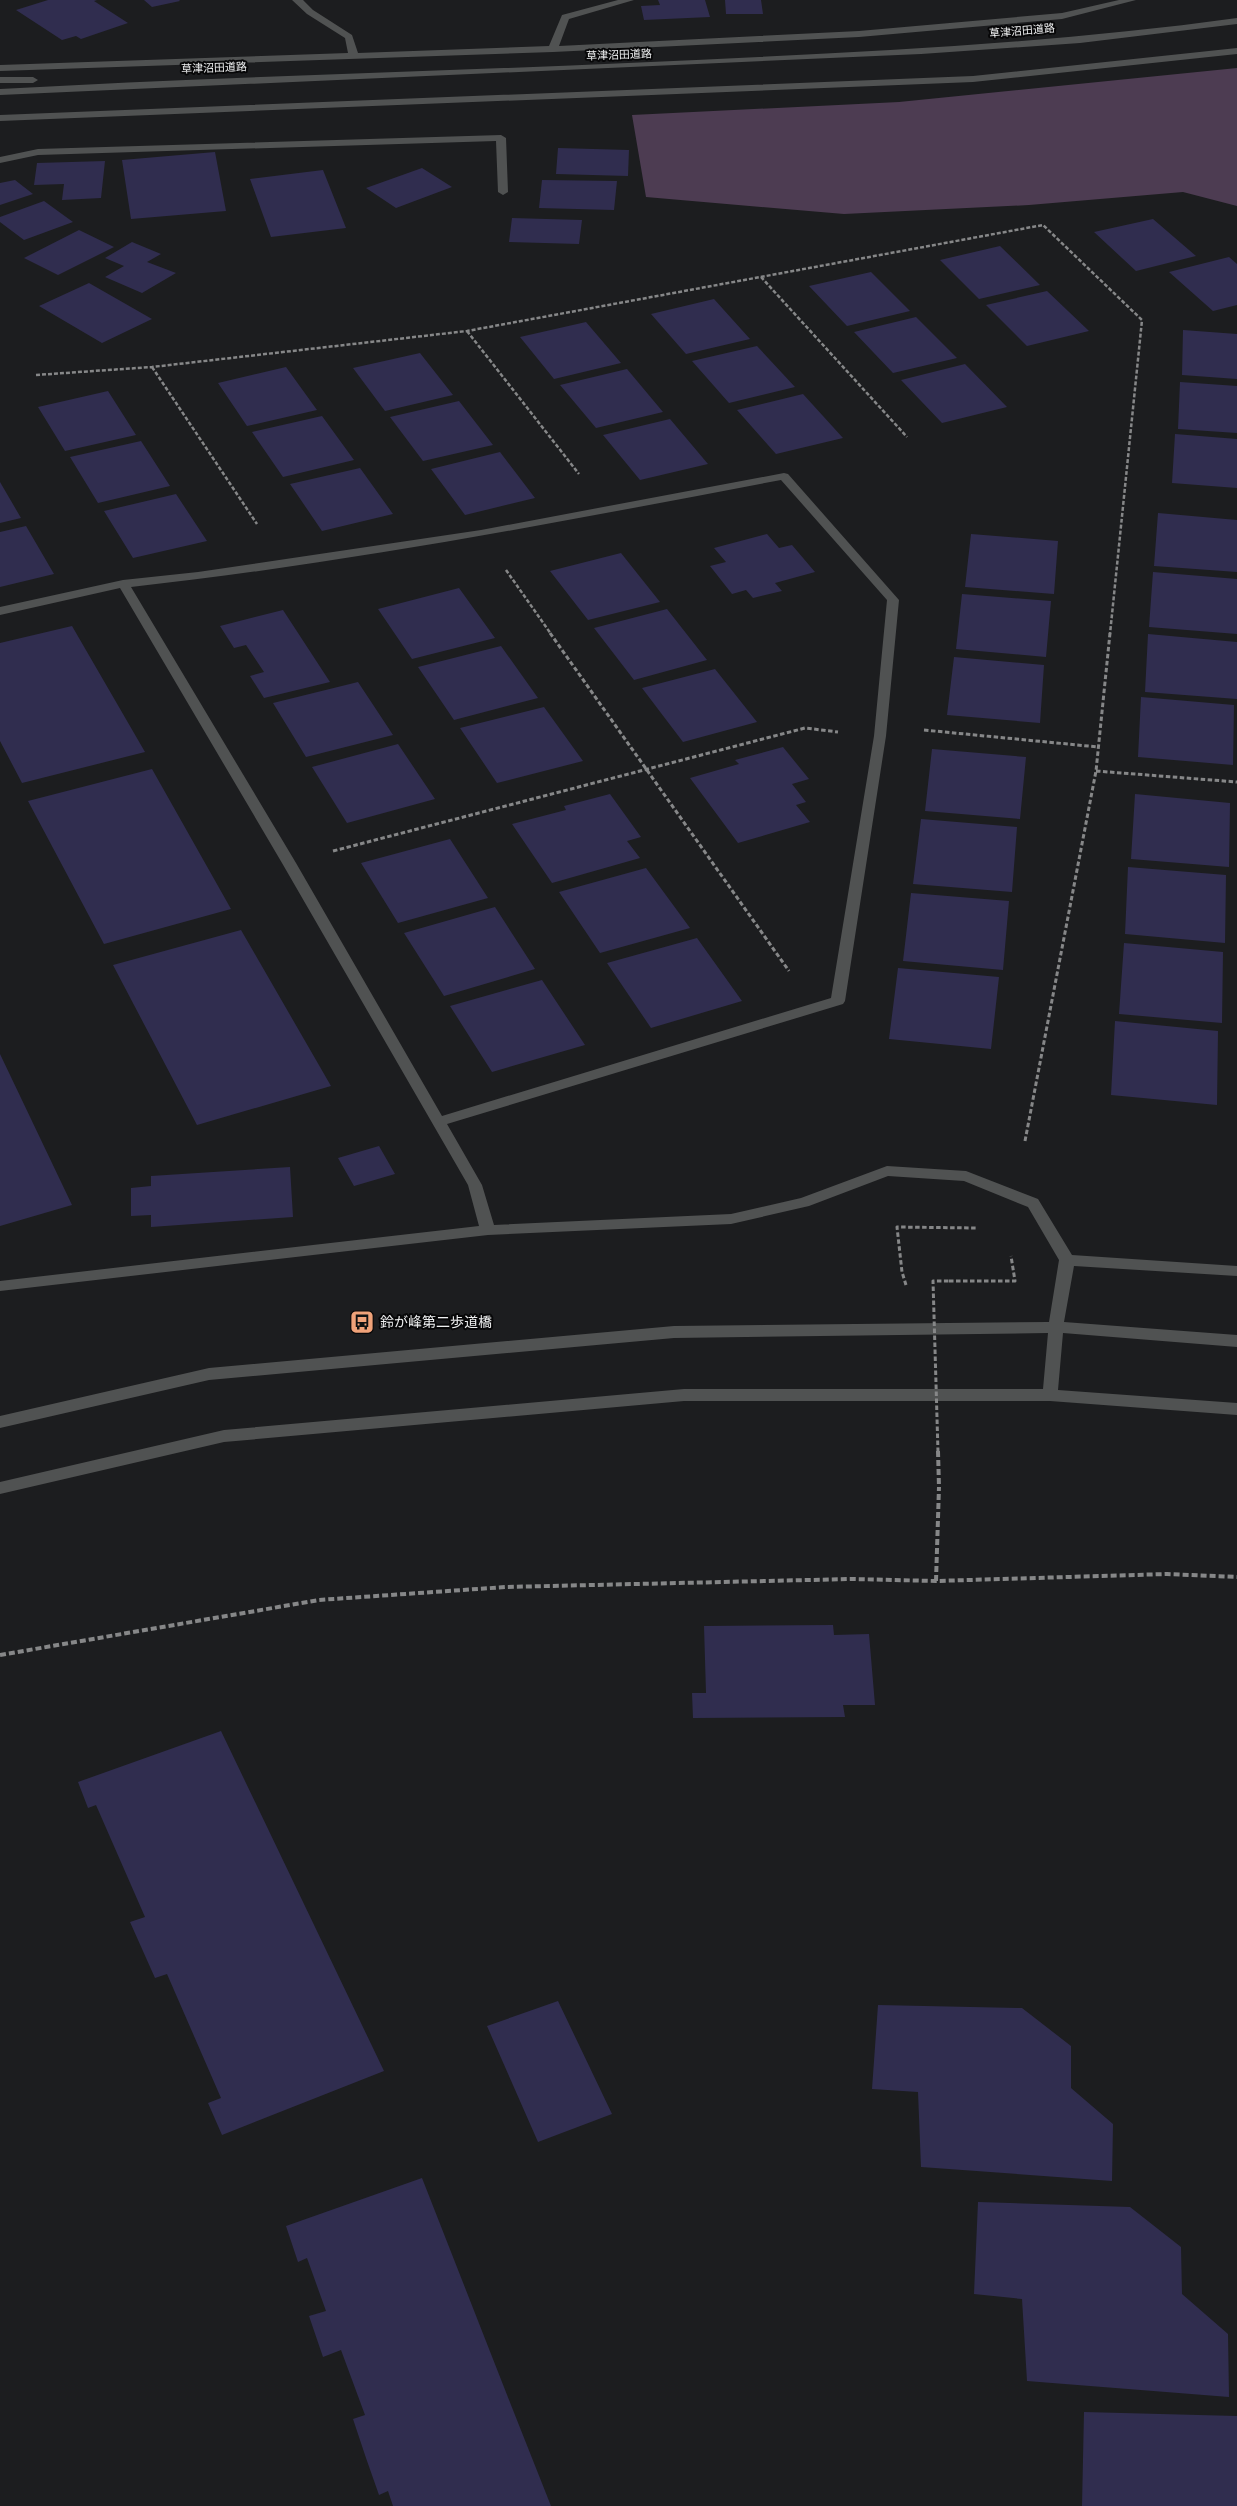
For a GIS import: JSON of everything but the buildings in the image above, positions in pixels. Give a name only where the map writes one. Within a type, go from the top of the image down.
[{"type":"street","points":[[297,0],[310,12],[349,37],[354,56]]},
{"type":"street","points":[[553,49],[565,17],[629,0]]},
{"type":"street","points":[[0,68],[553,49],[859,34],[1062,16],[1131,0]]},
{"type":"street","name":"草津沼田道路","points":[[0,92],[190,81],[662,66],[952,50],[1237,22]]},
{"type":"street","points":[[0,118],[411,103],[972,78],[1237,51]]},
{"type":"street","points":[[0,80],[190,81]]},
{"type":"street","points":[[0,160],[38,152],[501,138],[503,192]]},
{"type":"street","points":[[0,611],[123,584],[482,534],[784,476],[893,600],[880,731],[838,1000],[438,1122]]},
{"type":"street","points":[[123,584],[289,863],[475,1185],[488,1230]]},
{"type":"street","points":[[0,1286],[488,1230],[731,1219],[804,1202],[887,1172],[966,1176],[1033,1203],[1067,1260],[1056,1327],[1050,1395]]},
{"type":"street","points":[[1067,1260],[1237,1271]]},
{"type":"street","points":[[0,1422],[209,1374],[654,1334],[1056,1327],[1237,1341]]},
{"type":"street","points":[[0,1488],[224,1436],[684,1395],[1050,1395],[1237,1409]]},
{"type":"path","points":[[36,375],[152,367],[467,331],[1043,225],[1142,320],[1096,771],[1025,1141]]},
{"type":"path","points":[[761,277],[907,437]]},
{"type":"path","points":[[467,331],[608,510]]},
{"type":"path","points":[[152,367],[283,563]]},
{"type":"path","points":[[482,534],[815,1007]]},
{"type":"path","points":[[289,863],[805,728],[880,731],[1098,747]]},
{"type":"path","points":[[1096,771],[1237,782]]},
{"type":"path","points":[[906,1286],[902,1272],[897,1227],[980,1228]]},
{"type":"path","points":[[936,1580],[939,1487],[933,1281],[1014,1281],[1011,1254]]},
{"type":"path","points":[[0,1655],[319,1600],[506,1587],[1167,1574],[1237,1577]]},
{"type":"shaded area","points":[[1237,68],[1237,206],[1183,192],[1029,205],[844,214],[646,197],[632,115],[899,102]]},
{"type":"place","name":"鈴が峰第二歩道橋","points":[[362,1322]]}]
